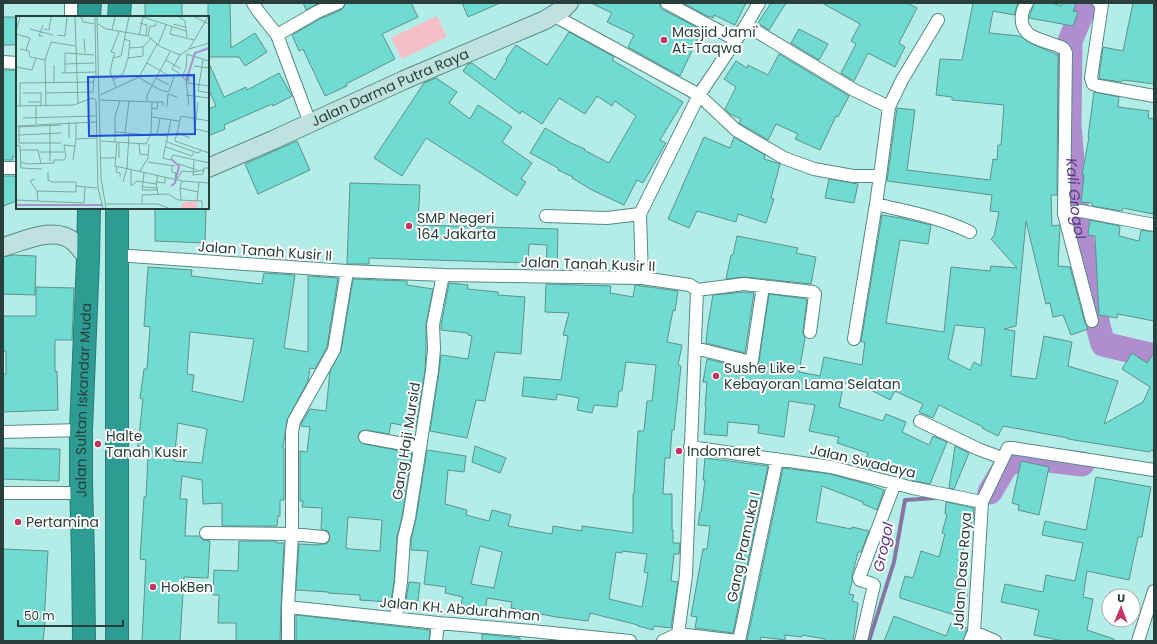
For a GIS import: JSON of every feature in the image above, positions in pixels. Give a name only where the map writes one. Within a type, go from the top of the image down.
[{"type":"highway","points":[[90,3],[90,16]]},
{"type":"highway","points":[[119,16],[120,3]]},
{"type":"highway","name":"Jalan Sultan Iskandar Muda","points":[[84,641],[81,430],[89,209]]},
{"type":"highway","points":[[117,641],[116,255],[120,213]]},
{"type":"street","points":[[71,3],[71,16]]},
{"type":"street","points":[[253,3],[277,36],[310,123]]},
{"type":"street","points":[[277,36],[317,12],[338,3]]},
{"type":"street","name":"Jalan Darma Putra Raya","points":[[209,168],[553,15],[569,3]]},
{"type":"street","points":[[667,3],[736,40]]},
{"type":"street","points":[[642,278],[640,214],[699,95],[759,3]]},
{"type":"street","points":[[1027,3],[1024,7],[1021,20],[1025,30],[1029,35],[1061,47],[1066,53],[1072,213],[1092,321]]},
{"type":"street","points":[[1100,4],[1092,78],[1093,84],[1154,96]]},
{"type":"street","points":[[553,15],[699,95],[736,130],[784,158],[814,169],[853,176],[880,176]]},
{"type":"street","points":[[854,339],[876,204],[889,107],[902,80],[938,20]]},
{"type":"street","points":[[746,25],[854,90],[889,107]]},
{"type":"street","points":[[3,62],[16,63]]},
{"type":"street","points":[[3,168],[16,168]]},
{"type":"street","points":[[876,204],[934,217],[970,232]]},
{"type":"street","points":[[1072,213],[1154,224]]},
{"type":"street","points":[[546,216],[607,218],[640,214]]},
{"type":"street","points":[[3,247],[30,238],[55,234],[74,242],[88,259]]},
{"type":"street","name":"Jalan Tanah Kusir II","points":[[116,255],[347,271],[443,275],[642,278],[690,285],[697,290]]},
{"type":"street","points":[[288,641],[288,607],[292,534],[292,432],[294,421],[334,350],[347,271]]},
{"type":"street","name":"Gang Haji Mursid","points":[[396,618],[401,582],[404,538],[409,518],[430,388],[434,345],[433,325],[443,275]]},
{"type":"street","points":[[678,634],[686,575],[697,290],[744,284],[813,292],[815,294],[810,332]]},
{"type":"street","points":[[694,348],[751,362],[763,286]]},
{"type":"street","points":[[920,421],[978,449],[1002,458]]},
{"type":"street","points":[[3,432],[81,430]]},
{"type":"street","points":[[365,437],[420,447]]},
{"type":"street","name":"Jalan Swadaya","points":[[690,447],[831,467],[895,484],[982,502]]},
{"type":"street","points":[[982,502],[1008,448],[1154,470]]},
{"type":"street","name":"Gang Pramuka I","points":[[738,641],[777,459]]},
{"type":"street","points":[[861,641],[874,585],[872,583],[863,582],[860,578],[895,484]]},
{"type":"street","points":[[3,493],[81,493]]},
{"type":"street","name":"Jalan Dasa Raya","points":[[972,637],[982,502]]},
{"type":"street","points":[[206,533],[292,534],[323,537]]},
{"type":"street","points":[[1138,641],[1154,591]]},
{"type":"street","name":"Jalan KH. Abdurahman","points":[[288,607],[396,618],[438,624],[532,631],[630,641]]},
{"type":"street","points":[[436,641],[438,624]]},
{"type":"street","points":[[663,641],[678,634],[738,641]]},
{"type":"street","points":[[972,637],[995,641]]},
{"type":"shaded area","points":[[437,16],[447,37],[402,59],[391,38]]},
{"type":"building","points":[[145,3],[182,3],[182,16],[145,16]]},
{"type":"building","points":[[208,3],[230,3],[231,48],[255,33],[267,52],[245,66],[239,57],[209,57]]},
{"type":"building","points":[[303,3],[319,3],[306,10]]},
{"type":"building","points":[[345,3],[411,3],[418,17],[382,34],[395,59],[346,84],[347,86],[325,96],[303,49],[299,51],[292,35],[320,19],[341,10]]},
{"type":"building","points":[[462,3],[500,3],[468,17]]},
{"type":"building","name":"Masjid Jami' At-Taqwa","points":[[591,3],[660,3],[660,7],[663,10],[702,30],[680,76],[628,47],[634,35],[607,22],[612,13]]},
{"type":"building","points":[[683,3],[746,3],[735,25],[714,15],[713,18],[709,17]]},
{"type":"building","points":[[771,3],[786,3],[769,30],[758,23]]},
{"type":"building","points":[[822,3],[907,3],[917,8],[899,43],[905,47],[895,67],[868,53],[854,81],[841,73],[856,44],[851,41],[860,24]]},
{"type":"building","points":[[973,3],[1018,3],[1014,15],[993,11],[989,33],[1020,36],[1032,44],[1058,55],[1057,195],[1051,195],[1052,226],[1059,225],[1060,227],[1058,266],[1070,267],[1085,323],[1088,329],[1071,335],[1063,315],[1053,317],[1050,303],[1046,304],[1026,221],[1016,326],[1004,329],[1015,331],[1011,376],[1036,379],[1044,336],[1072,342],[1068,366],[1118,381],[1104,424],[1143,402],[1150,387],[1122,369],[1132,353],[1147,363],[1154,353],[1154,451],[1151,450],[1150,452],[1080,441],[1003,426],[998,436],[939,405],[933,418],[919,412],[923,404],[895,391],[890,400],[867,388],[844,383],[839,407],[883,421],[886,414],[906,422],[902,432],[929,445],[933,436],[947,442],[930,484],[914,481],[911,479],[912,477],[877,465],[875,470],[863,467],[868,453],[837,443],[839,437],[809,431],[815,405],[789,401],[784,437],[758,433],[759,425],[728,422],[727,436],[704,434],[707,382],[703,382],[707,359],[749,369],[756,368],[759,361],[769,294],[807,299],[803,331],[805,338],[799,372],[820,376],[824,357],[862,365],[865,342],[861,342],[882,215],[931,225],[928,244],[900,240],[886,323],[944,332],[951,267],[990,271],[991,266],[1017,268],[991,239],[994,236],[999,212],[990,211],[992,195],[887,181],[897,108],[915,110],[907,170],[990,180],[993,159],[997,160],[998,145],[1001,145],[1004,105],[952,100],[952,97],[936,95],[940,59],[962,60]],"holes":[[[955,325],[985,328],[981,366],[974,362],[970,370],[948,359]]]},
{"type":"building","points":[[1034,3],[1052,3],[1061,6],[1063,3],[1076,3],[1073,11],[1078,12],[1073,26],[1029,18]]},
{"type":"building","points":[[1133,3],[1154,3],[1154,84],[1124,80],[1121,82],[1101,79],[1099,77],[1103,47],[1123,51]]},
{"type":"building","points":[[3,17],[16,17],[16,45],[3,45]]},
{"type":"building","points":[[799,29],[828,44],[819,60],[791,43]]},
{"type":"building","points":[[569,32],[614,57],[612,60],[683,102],[660,140],[666,143],[643,183],[637,180],[624,205],[592,190],[572,178],[573,177],[558,170],[558,168],[530,153],[545,128],[609,163],[636,116],[615,101],[612,106],[597,96],[585,114],[559,98],[542,124],[522,111],[520,114],[463,71],[468,64],[472,63],[495,80],[507,60],[506,59],[516,45],[547,65]]},
{"type":"building","points":[[779,54],[849,96],[838,117],[836,116],[820,150],[795,139],[798,134],[776,124],[768,140],[739,123],[741,119],[730,114],[725,109],[736,87],[724,79],[736,61],[747,68],[748,65],[768,75]]},
{"type":"building","points":[[209,63],[224,97],[246,87],[247,90],[279,73],[292,96],[273,106],[272,104],[224,125],[225,129],[209,136],[209,109],[216,106],[209,90]]},
{"type":"building","points":[[3,70],[16,70],[16,157],[12,157],[13,160],[3,160]]},
{"type":"building","points":[[436,78],[457,92],[449,103],[470,119],[478,105],[512,127],[502,142],[532,163],[521,179],[526,182],[517,196],[426,138],[402,176],[374,158],[424,83]]},
{"type":"building","points":[[1094,92],[1119,97],[1118,107],[1149,111],[1148,118],[1154,119],[1153,214],[1123,208],[1122,211],[1092,206],[1092,203],[1081,202],[1084,175],[1082,175],[1089,137]]},
{"type":"building","points":[[704,137],[730,148],[734,137],[765,155],[764,159],[780,164],[771,198],[774,199],[766,223],[738,214],[736,222],[697,211],[689,228],[668,219]]},
{"type":"building","points":[[297,141],[310,170],[258,194],[245,164]]},
{"type":"building","points":[[3,176],[16,176],[16,201],[3,206]]},
{"type":"building","points":[[829,179],[858,184],[854,203],[825,198]]},
{"type":"building","name":"SMP Negeri 164 Jakarta","points":[[350,183],[420,185],[418,225],[558,229],[557,269],[546,269],[547,245],[529,244],[528,263],[369,258],[369,264],[347,264]]},
{"type":"building","points":[[155,209],[206,209],[205,243],[155,241]]},
{"type":"building","points":[[1090,220],[1120,226],[1119,236],[1139,241],[1141,230],[1154,232],[1154,321],[1118,314],[1117,318],[1099,315],[1095,236],[1088,235]]},
{"type":"building","points":[[737,236],[798,248],[796,253],[816,257],[811,284],[745,277],[726,279]]},
{"type":"building","points":[[13,255],[36,256],[35,295],[3,294],[3,257]]},
{"type":"building","points":[[148,267],[192,270],[191,276],[262,284],[264,273],[295,275],[284,348],[308,352],[308,276],[338,278],[327,347],[315,369],[310,368],[308,381],[287,420],[283,448],[284,500],[280,500],[280,516],[278,516],[277,526],[222,526],[222,503],[203,504],[202,480],[182,476],[180,499],[187,499],[185,536],[199,536],[203,540],[210,541],[208,578],[184,577],[180,641],[142,641],[146,560],[140,559],[148,456],[137,454],[143,399],[140,398],[144,369],[147,369],[150,327],[144,326]],"holes":[[[190,332],[254,339],[243,402],[192,391],[194,375],[187,374]],[[178,423],[207,429],[202,463],[174,461]]]},
{"type":"building","points":[[353,279],[407,281],[407,285],[433,289],[426,324],[425,370],[416,428],[391,423],[389,434],[366,430],[360,432],[358,436],[360,442],[364,444],[412,453],[402,517],[397,537],[391,602],[360,600],[360,595],[296,590],[299,544],[326,544],[330,537],[328,531],[321,529],[322,508],[302,507],[303,501],[300,501],[300,451],[307,452],[310,427],[301,426],[301,424],[310,409],[326,411],[330,371],[341,351]],"holes":[[[348,517],[382,520],[380,551],[346,548]]]},
{"type":"building","points":[[449,283],[468,285],[467,289],[498,292],[498,295],[525,297],[521,354],[495,352],[485,401],[476,400],[467,438],[430,431],[441,355],[468,359],[472,336],[468,335],[468,333],[441,330]]},
{"type":"building","points":[[546,284],[611,286],[610,293],[633,297],[635,285],[678,291],[675,311],[673,310],[667,342],[682,345],[678,365],[681,366],[674,430],[672,430],[670,458],[665,458],[663,494],[672,494],[673,543],[680,543],[679,554],[674,554],[671,581],[678,582],[671,628],[654,626],[653,630],[590,613],[588,621],[556,617],[511,608],[512,602],[487,598],[485,613],[460,607],[463,597],[445,593],[446,587],[424,584],[428,551],[411,550],[411,539],[416,519],[427,450],[466,456],[464,472],[448,470],[445,504],[467,510],[466,515],[489,521],[492,510],[511,515],[508,526],[552,534],[553,526],[582,531],[582,526],[633,533],[633,494],[638,431],[644,431],[647,401],[652,401],[656,365],[626,362],[622,391],[619,391],[617,407],[594,405],[592,413],[577,410],[579,398],[557,394],[556,400],[522,396],[524,377],[561,380],[568,336],[563,335],[569,313],[545,312]],"holes":[[[480,546],[502,552],[494,588],[471,584]],[[622,551],[647,554],[644,572],[648,573],[642,607],[609,599],[616,552],[622,553]]]},
{"type":"building","points":[[36,287],[74,288],[72,340],[55,340],[55,372],[57,371],[58,410],[3,412],[3,374],[6,374],[6,351],[3,351],[3,316],[36,316]]},
{"type":"building","points":[[744,292],[754,293],[745,353],[706,343],[713,295]]},
{"type":"building","points":[[475,446],[506,458],[500,473],[472,462]]},
{"type":"building","points":[[955,446],[969,453],[954,489],[949,488]]},
{"type":"building","points":[[3,448],[60,449],[59,481],[3,479]]},
{"type":"building","points":[[705,458],[768,466],[733,633],[695,628],[697,617],[691,616],[703,549],[707,549],[710,526],[698,525],[705,480],[703,480]]},
{"type":"building","points":[[1021,461],[1049,467],[1039,515],[1018,510],[1019,505],[1012,503]]},
{"type":"building","points":[[783,468],[830,474],[884,490],[877,510],[863,504],[863,502],[822,486],[816,522],[869,531],[861,552],[858,552],[849,594],[854,595],[852,601],[858,603],[853,641],[825,641],[825,639],[802,635],[802,637],[785,635],[785,640],[761,637],[760,641],[747,641]]},
{"type":"building","points":[[1096,477],[1151,487],[1142,537],[1138,537],[1129,580],[1087,571],[1083,597],[1093,599],[1087,630],[1114,639],[1114,641],[1063,641],[1034,635],[1039,610],[1001,602],[1005,584],[1043,592],[1046,575],[1075,581],[1083,543],[1042,535],[1045,521],[1086,530]]},
{"type":"building","points":[[946,502],[974,508],[973,519],[972,518],[966,539],[954,588],[968,592],[961,617],[900,598],[905,576],[913,578],[921,551],[939,557],[945,534],[942,533],[947,515],[945,514]]},
{"type":"building","points":[[239,541],[276,541],[276,543],[284,543],[280,641],[236,641],[236,623],[218,623],[219,595],[213,595],[214,570],[238,571]]},
{"type":"building","points":[[3,549],[48,551],[43,641],[3,641]]},
{"type":"building","points":[[409,582],[420,583],[418,601],[406,600]]},
{"type":"building","points":[[296,615],[430,630],[429,641],[296,641]]},
{"type":"building","points":[[894,616],[946,636],[951,623],[967,628],[967,630],[963,641],[884,641]]},
{"type":"building","points":[[482,634],[520,638],[520,641],[482,641]]},
{"type":"waterway","name":"Kali Grogol","points":[[1086,3],[1070,41],[1069,126],[1077,215],[1098,326],[1103,344],[1154,356]]},
{"type":"waterway","name":"Kali Grogol","points":[[990,492],[1006,465],[1025,457],[1082,464]]},
{"type":"waterway","name":"Grogol","points":[[869,641],[894,562],[905,500],[936,498]]},
{"type":"place","name":"Masjid Jami' At-Taqwa","points":[[664,40]]},
{"type":"place","name":"SMP Negeri 164 Jakarta","points":[[409,226]]},
{"type":"place","name":"Sushe Like - Kebayoran Lama Selatan","points":[[716,376]]},
{"type":"place","name":"Halte Tanah Kusir","points":[[98,444]]},
{"type":"place","name":"Indomaret","points":[[679,451]]},
{"type":"place","name":"Pertamina","points":[[18,522]]},
{"type":"place","name":"HokBen","points":[[153,587]]}]
